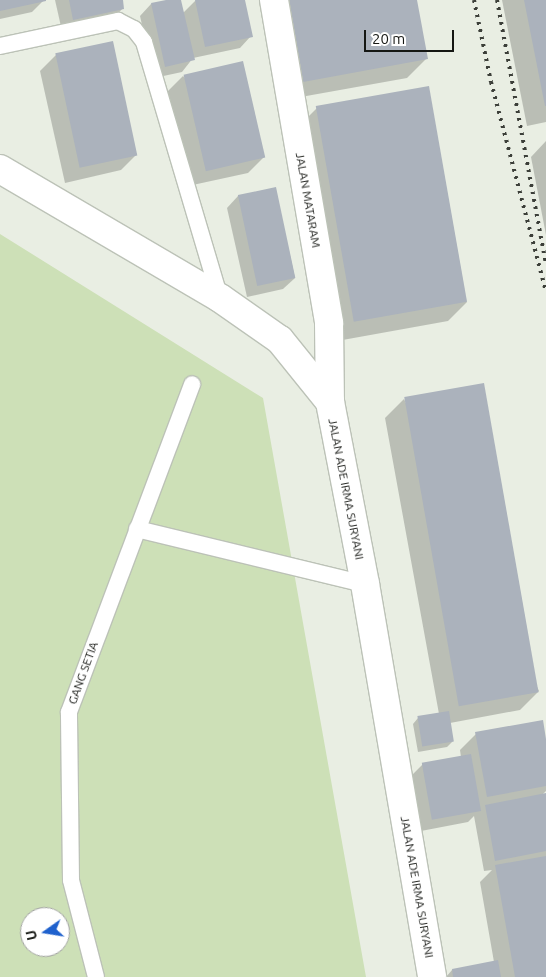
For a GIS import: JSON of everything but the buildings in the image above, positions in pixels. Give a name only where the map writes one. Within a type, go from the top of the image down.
[{"type":"main road","name":"JALAN MATARAM","points":[[274,0],[329,323],[330,402]]},
{"type":"main road","name":"JALAN ADE IRMA SURYANI","points":[[0,169],[220,298],[280,340],[330,402],[365,584],[432,977]]},
{"type":"lane","points":[[0,46],[118,22],[134,29],[144,42],[220,298]]},
{"type":"lane","name":"GANG SETIA","points":[[96,977],[71,880],[69,712],[192,384]]},
{"type":"lane","points":[[137,529],[365,584]]},
{"type":"green space","points":[[0,234],[263,398],[366,977],[0,977]]},
{"type":"railway","points":[[474,0],[491,82],[546,291]]},
{"type":"railway","points":[[497,0],[546,265]]}]
